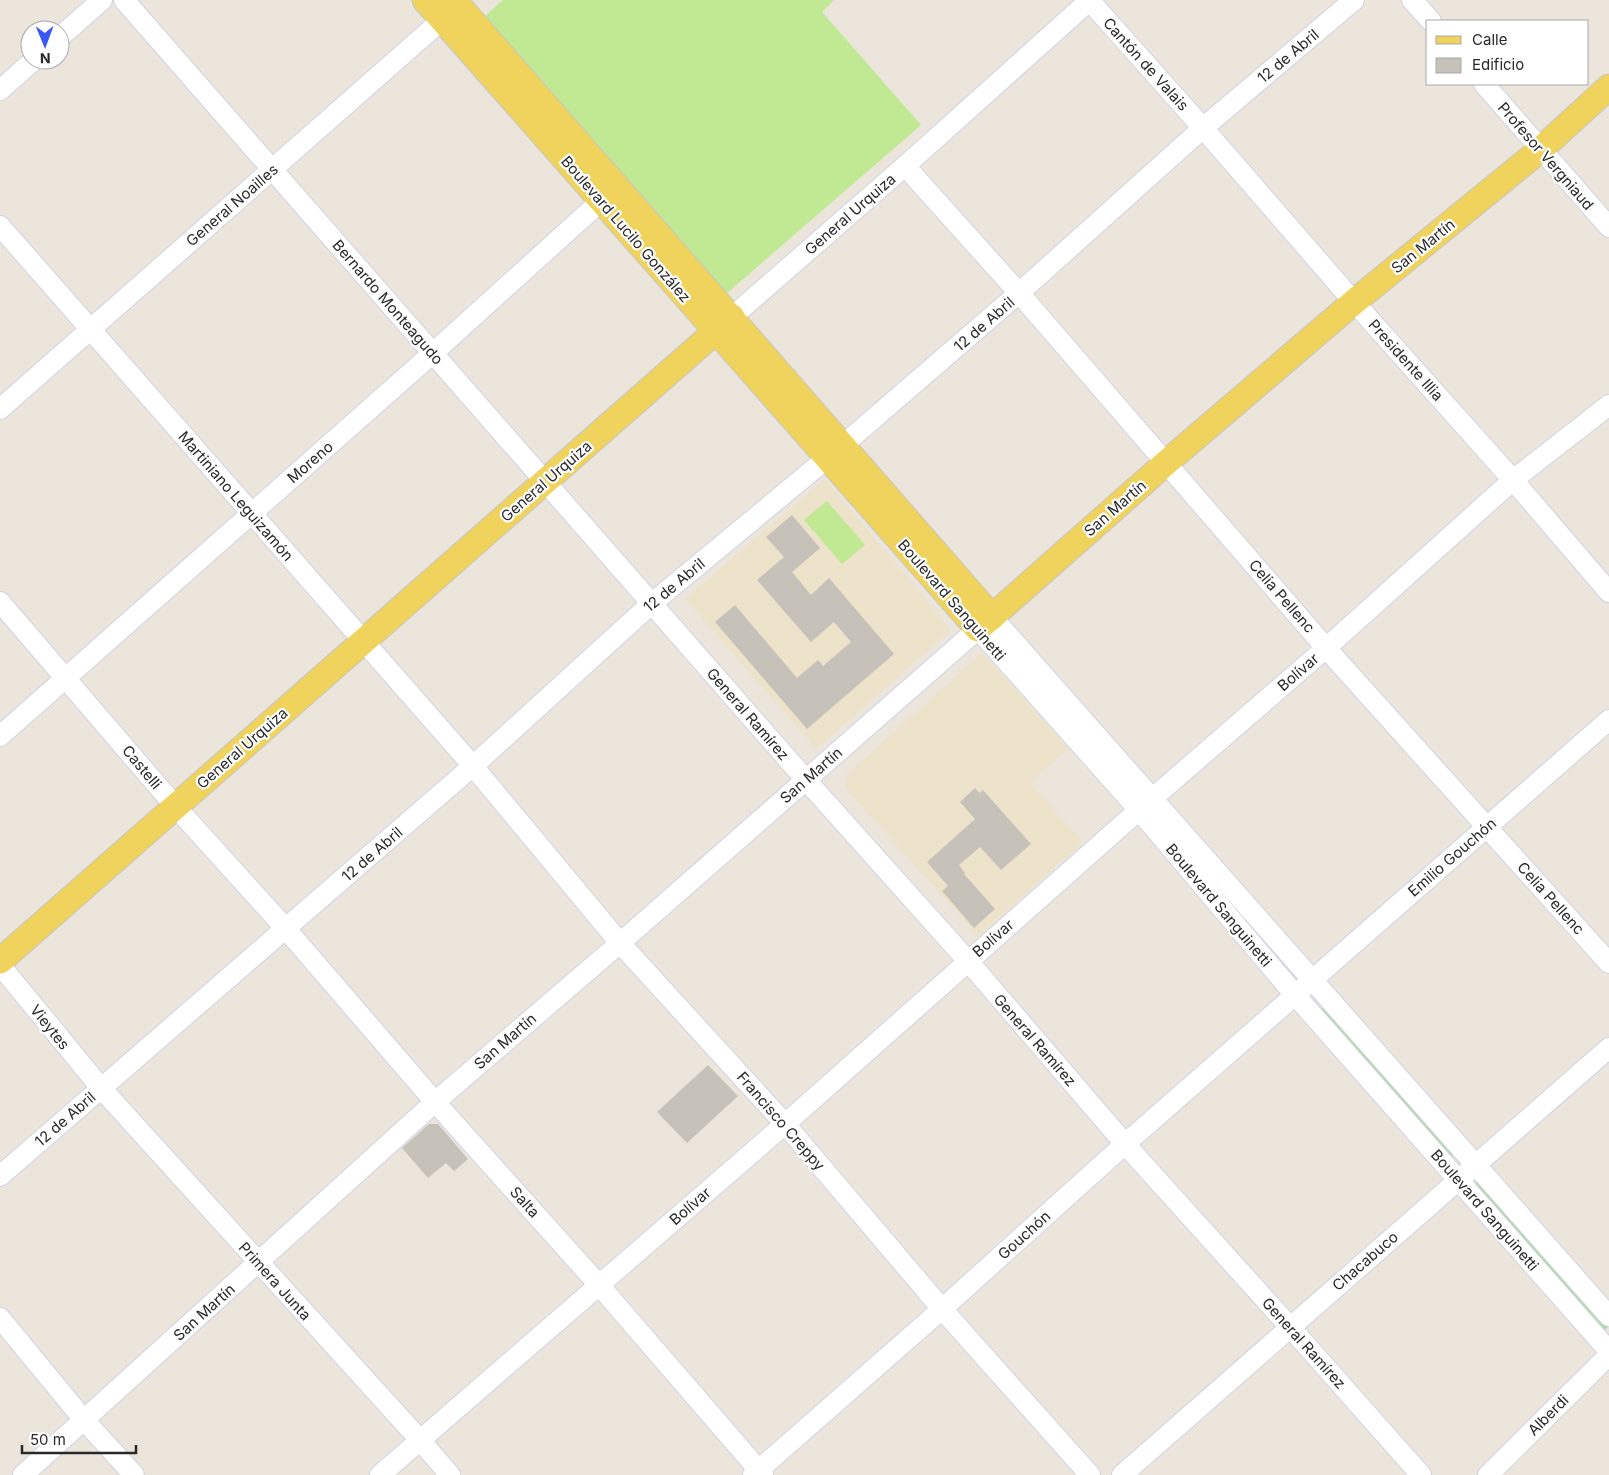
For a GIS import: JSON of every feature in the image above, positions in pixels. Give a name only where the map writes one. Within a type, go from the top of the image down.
[{"type":"main road","name":"Boulevard Lucilo González","points":[[425,0],[455,6],[609,194],[836,451]]},
{"type":"main road","name":"San Martín","points":[[985,623],[1167,462],[1354,302],[1540,150],[1609,87]]},
{"type":"main road","name":"General Urquiza","points":[[0,963],[175,806],[724,324]]},
{"type":"main road","name":"Boulevard Sanguinetti","points":[[836,451],[985,623]]},
{"type":"street","points":[[70,28],[102,0]]},
{"type":"street","name":"Bernardo Monteagudo","points":[[124,0],[652,604]]},
{"type":"street","name":"Cantón de Valais","points":[[1089,0],[1203,128]]},
{"type":"street","name":"General Urquiza","points":[[724,324],[906,166],[1089,0]]},
{"type":"street","name":"12 de Abril","points":[[0,1176],[473,766],[652,604],[836,451],[1019,293],[1203,128],[1354,0]]},
{"type":"street","points":[[1412,0],[1430,20]]},
{"type":"street","name":"General Noailles","points":[[0,409],[455,6]]},
{"type":"street","points":[[0,90],[23,70]]},
{"type":"street","name":"Profesor Vergniaud","points":[[1485,85],[1609,227]]},
{"type":"street","name":"Presidente Illia","points":[[1203,128],[1354,302],[1513,480],[1609,592]]},
{"type":"street","name":"Celia Pellenc","points":[[906,166],[1167,462],[1326,648],[1609,963]]},
{"type":"street","name":"Moreno","points":[[0,736],[433,353],[609,194]]},
{"type":"street","name":"Martiniano Leguizamón","points":[[0,226],[473,766]]},
{"type":"street","name":"Bolívar","points":[[380,1475],[785,1124],[1145,804],[1326,648],[1513,480],[1609,405]]},
{"type":"street","name":"Castelli","points":[[0,602],[175,806],[286,929]]},
{"type":"street","name":"General Ramírez","points":[[652,604],[968,961],[1125,1144],[1421,1475]]},
{"type":"street","name":"San Martín","points":[[22,1475],[259,1263],[435,1102],[620,943],[985,623]]},
{"type":"street","name":"Boulevard Sanguinetti","points":[[985,623],[1145,804],[1312,980],[1609,1316]]},
{"type":"street","name":"Emilio Gouchón","points":[[1295,995],[1609,720]]},
{"type":"street","name":"Francisco Creppy","points":[[473,766],[620,943],[785,1124],[942,1309],[1090,1475]]},
{"type":"street","name":"Boulevard Sanguinetti","points":[[1145,804],[1295,995],[1609,1353]]},
{"type":"street","name":"Salta","points":[[286,929],[435,1102],[599,1284],[758,1473]]},
{"type":"street","name":"Vieytes","points":[[0,963],[100,1088]]},
{"type":"street","name":"Gouchón","points":[[758,1473],[1125,1144],[1295,995]]},
{"type":"street","name":"Chacabuco","points":[[1122,1475],[1609,1048]]},
{"type":"street","name":"Primera Junta","points":[[100,1088],[450,1475]]},
{"type":"street","points":[[0,1318],[84,1420],[134,1475]]},
{"type":"street","name":"Alberdi","points":[[1488,1475],[1609,1353]]},
{"type":"shaded area","points":[[825,479],[951,630],[816,749],[685,599]]},
{"type":"shaded area","points":[[982,653],[1068,748],[1030,783],[1083,842],[978,936],[846,789],[846,775]]},
{"type":"green space","points":[[503,0],[834,0],[822,12],[921,125],[727,293],[484,17]]},
{"type":"green space","points":[[827,501],[865,545],[842,564],[804,520]]},
{"type":"green space","points":[[1324,1007],[1454,1154],[1447,1160],[1318,1013]]},
{"type":"green space","points":[[1478,1180],[1608,1327],[1601,1333],[1472,1186]]},
{"type":"building","points":[[792,515],[820,548],[792,572],[811,595],[829,578],[894,654],[807,729],[715,622],[735,605],[797,678],[818,660],[823,666],[851,642],[834,622],[811,642],[757,580],[784,557],[766,537]]},
{"type":"building","points":[[975,788],[980,793],[983,790],[1031,844],[1001,870],[980,847],[959,865],[964,874],[995,909],[974,928],[942,891],[948,886],[927,862],[975,819],[960,802]]},
{"type":"building","points":[[708,1065],[738,1096],[687,1143],[657,1112]]},
{"type":"building","points":[[429,1124],[438,1124],[468,1159],[454,1171],[446,1163],[428,1178],[402,1148]]}]
